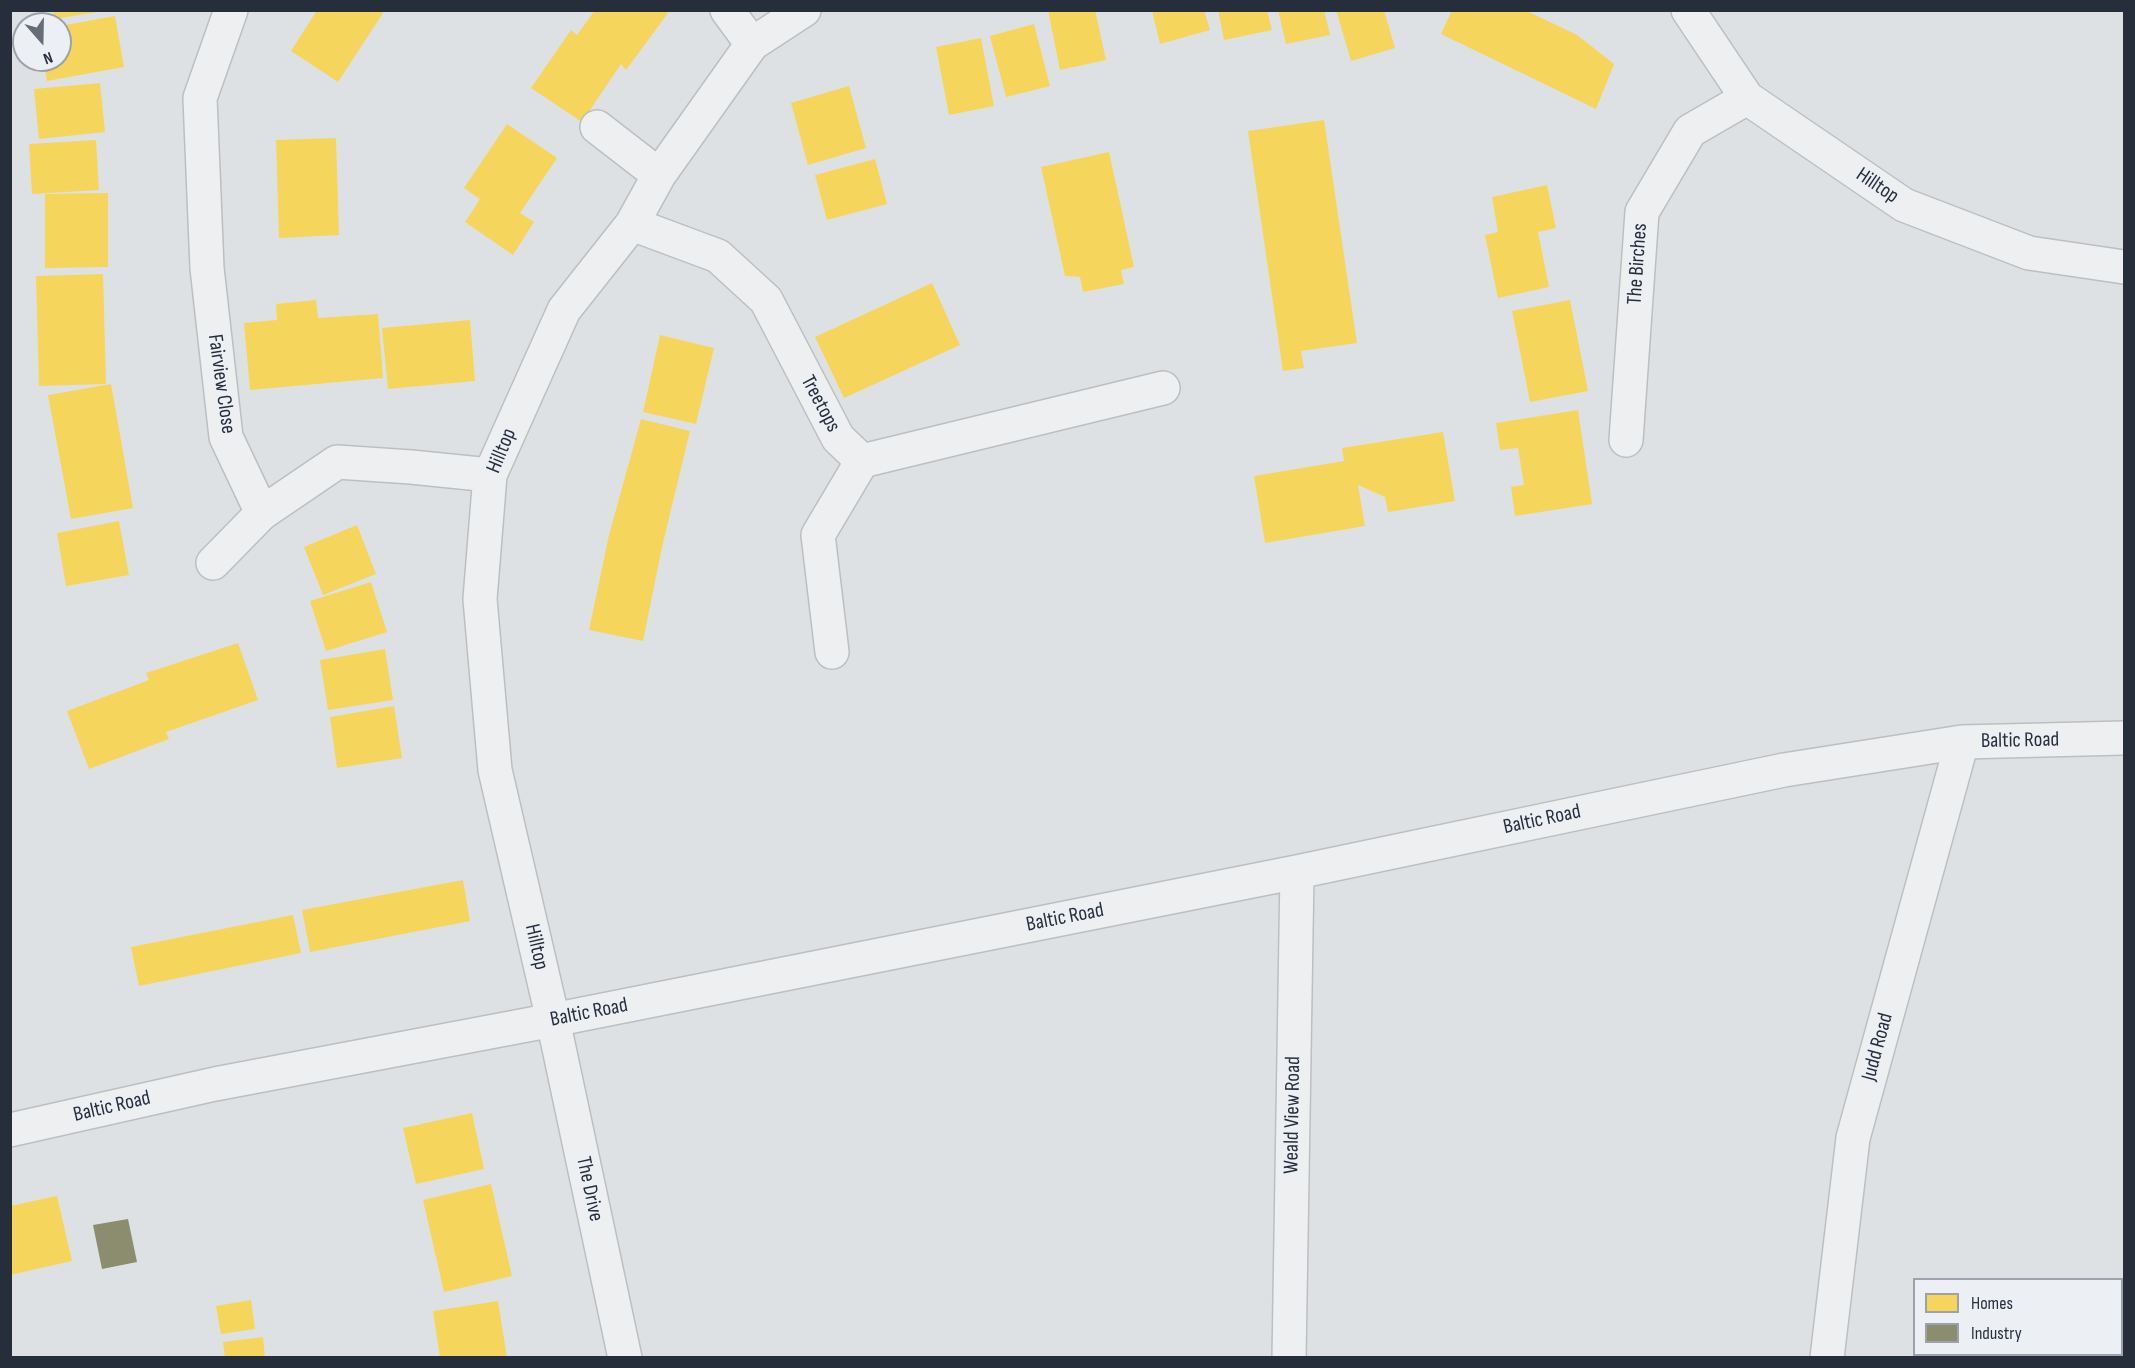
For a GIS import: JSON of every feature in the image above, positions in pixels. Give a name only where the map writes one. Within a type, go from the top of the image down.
[{"type":"street","name":"Fairview Close","points":[[231,10],[200,98],[207,268],[226,437],[262,513]]},
{"type":"street","points":[[726,10],[752,44]]},
{"type":"street","name":"Hilltop","points":[[552,1020],[495,770],[480,599],[490,475],[564,310],[632,224],[659,175],[752,44],[804,10]]},
{"type":"street","name":"Hilltop","points":[[1688,10],[1747,98],[1904,205],[2029,253],[2124,267]]},
{"type":"street","name":"The Birches","points":[[1626,440],[1641,212],[1690,131],[1747,98]]},
{"type":"street","points":[[597,127],[659,175]]},
{"type":"street","name":"Treetops","points":[[632,224],[718,256],[766,300],[838,438],[862,461]]},
{"type":"street","points":[[832,652],[818,535],[862,461],[1163,387]]},
{"type":"street","points":[[213,563],[262,513],[337,462],[411,466],[490,475]]},
{"type":"street","name":"Baltic Road","points":[[10,1130],[215,1084],[552,1020],[1297,872],[1784,770],[1962,742],[2124,738]]},
{"type":"street","name":"Judd Road","points":[[1827,1358],[1853,1138],[1962,742]]},
{"type":"street","name":"Weald View Road","points":[[1288,1358],[1297,872]]},
{"type":"street","name":"The Drive","points":[[552,1020],[625,1358]]},
{"type":"building: Homes","points":[[53,10],[98,10],[98,12],[72,16],[72,12],[53,12]]},
{"type":"building: Homes","points":[[317,10],[385,10],[338,82],[291,51]]},
{"type":"building: Homes","points":[[595,10],[664,10],[668,13],[626,70],[621,64],[582,122],[531,88],[571,30],[577,35]]},
{"type":"building: Homes","points":[[1048,10],[1095,10],[1106,60],[1060,70]]},
{"type":"building: Homes","points":[[1152,10],[1204,10],[1210,30],[1160,44]]},
{"type":"building: Homes","points":[[1218,10],[1267,10],[1272,30],[1224,40]]},
{"type":"building: Homes","points":[[1278,10],[1324,10],[1330,35],[1286,44]]},
{"type":"building: Homes","points":[[1336,10],[1384,10],[1395,48],[1351,61]]},
{"type":"building: Homes","points":[[1452,10],[1525,10],[1577,35],[1614,64],[1596,109],[1441,34]]},
{"type":"building: Homes","points":[[115,16],[124,67],[47,81],[45,72],[72,72],[72,24]]},
{"type":"building: Homes","points":[[1034,24],[1050,86],[1006,97],[990,36]]},
{"type":"building: Homes","points":[[981,38],[994,106],[949,115],[936,47]]},
{"type":"building: Homes","points":[[100,83],[105,132],[39,139],[34,89]]},
{"type":"building: Homes","points":[[849,86],[866,148],[808,165],[791,103]]},
{"type":"building: Homes","points":[[1324,120],[1357,343],[1301,351],[1304,368],[1283,371],[1248,131]]},
{"type":"building: Homes","points":[[507,124],[557,158],[520,213],[534,222],[513,255],[465,222],[480,199],[464,188]]},
{"type":"building: Homes","points":[[336,138],[339,235],[279,238],[276,140]]},
{"type":"building: Homes","points":[[96,140],[99,190],[32,194],[29,144]]},
{"type":"building: Homes","points":[[1109,152],[1134,267],[1121,270],[1124,284],[1083,292],[1080,277],[1065,276],[1041,167]]},
{"type":"building: Homes","points":[[875,159],[887,204],[827,220],[815,175]]},
{"type":"building: Homes","points":[[1547,185],[1556,228],[1538,232],[1549,287],[1498,298],[1485,235],[1498,232],[1492,197]]},
{"type":"building: Homes","points":[[108,193],[108,267],[45,268],[45,194]]},
{"type":"building: Homes","points":[[103,274],[106,384],[39,386],[36,276]]},
{"type":"building: Homes","points":[[932,283],[960,345],[844,398],[815,337]]},
{"type":"building: Homes","points":[[316,300],[318,318],[378,314],[383,378],[250,390],[244,323],[277,320],[276,304]]},
{"type":"building: Homes","points":[[1570,300],[1588,391],[1530,402],[1512,311]]},
{"type":"building: Homes","points":[[470,320],[475,381],[388,389],[382,328]]},
{"type":"building: Homes","points":[[660,335],[714,348],[696,424],[643,412]]},
{"type":"building: Homes","points":[[111,384],[133,508],[71,519],[48,395]]},
{"type":"building: Homes","points":[[1578,410],[1592,504],[1515,516],[1511,487],[1524,485],[1518,448],[1500,450],[1496,423]]},
{"type":"building: Homes","points":[[641,419],[690,431],[662,547],[643,641],[589,630],[609,535]]},
{"type":"building: Homes","points":[[1443,432],[1455,501],[1388,512],[1385,497],[1358,485],[1365,526],[1265,543],[1254,476],[1344,461],[1342,448]]},
{"type":"building: Homes","points":[[119,521],[129,575],[66,586],[57,533]]},
{"type":"building: Homes","points":[[357,525],[376,574],[323,595],[304,547]]},
{"type":"building: Homes","points":[[371,582],[387,632],[326,651],[310,601]]},
{"type":"building: Homes","points":[[238,643],[258,700],[166,732],[169,739],[89,769],[67,711],[149,680],[146,673]]},
{"type":"building: Homes","points":[[385,649],[393,700],[328,710],[320,660]]},
{"type":"building: Homes","points":[[394,706],[402,758],[337,768],[330,717]]},
{"type":"building: Homes","points":[[463,880],[470,921],[310,952],[302,910]]},
{"type":"building: Homes","points":[[293,915],[301,953],[139,986],[131,947]]},
{"type":"building: Homes","points":[[472,1113],[484,1169],[416,1184],[403,1128]]},
{"type":"building: Homes","points":[[491,1184],[512,1276],[444,1292],[423,1200]]},
{"type":"building: Homes","points":[[57,1196],[72,1261],[10,1275],[10,1206]]},
{"type":"building: Homes","points":[[251,1300],[255,1329],[221,1334],[216,1306]]},
{"type":"building: Homes","points":[[498,1301],[507,1358],[440,1358],[433,1311]]},
{"type":"building: Homes","points":[[263,1337],[265,1358],[225,1358],[223,1342]]},
{"type":"building: Industry","points":[[128,1219],[137,1262],[102,1269],[93,1225]]}]
